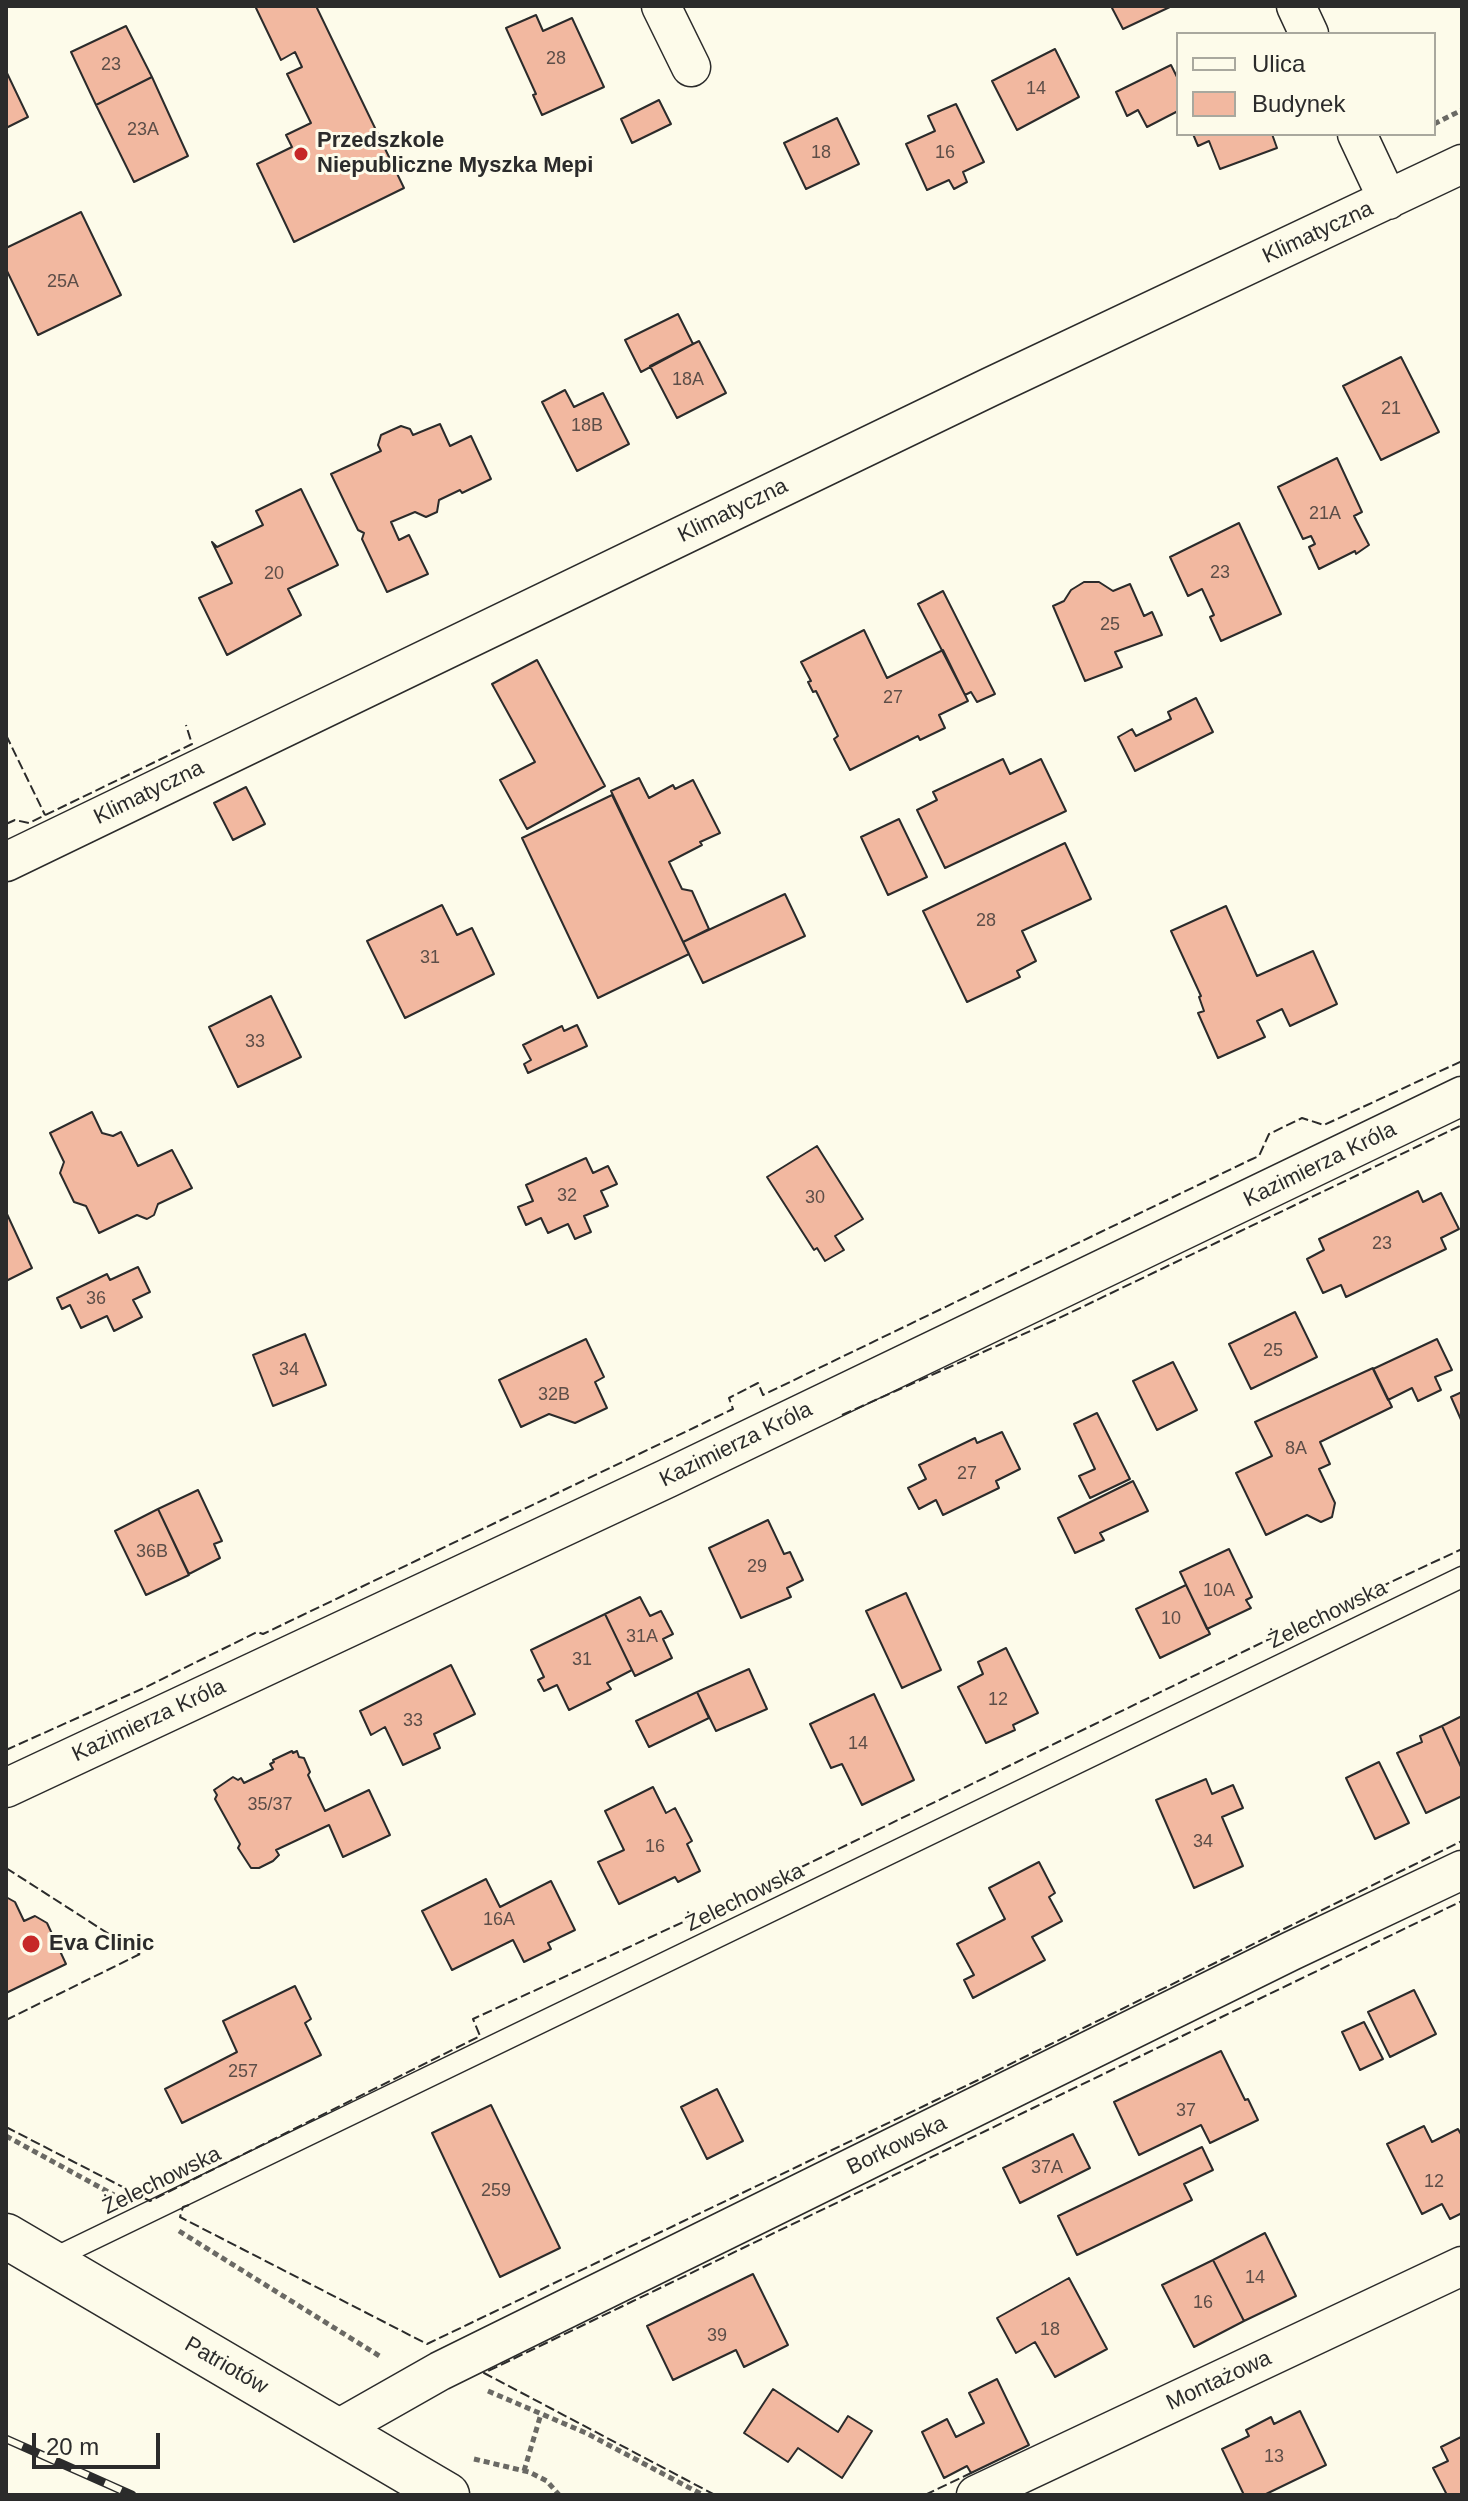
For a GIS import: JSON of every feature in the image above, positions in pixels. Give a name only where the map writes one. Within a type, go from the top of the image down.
[{"type":"main road","name":"Patriotów","points":[[6,2236],[447,2495]]},
{"type":"street","points":[[661,6],[691,67]]},
{"type":"street","points":[[1296,6],[1308,32]]},
{"type":"street","points":[[1358,136],[1388,200]]},
{"type":"street","name":"Klimatyczna","points":[[6,862],[976,394],[1462,164]]},
{"type":"street","name":"Kazimierza Króla","points":[[6,1788],[668,1478],[1462,1096]]},
{"type":"street","name":"Borkowska","points":[[336,2430],[440,2371],[1248,1972],[1462,1870]]},
{"type":"street","name":"Montażowa","points":[[976,2495],[1462,2266]]},
{"type":"lane","name":"Żelechowska","points":[[48,2261],[1462,1577]]},
{"type":"path","points":[[1436,123],[1462,110]]},
{"type":"path","points":[[6,2136],[149,2214],[390,2363],[440,2371],[586,2433],[703,2495]]},
{"type":"path","points":[[524,2471],[541,2414]]},
{"type":"path","points":[[473,2459],[524,2471],[547,2481],[559,2495]]},
{"type":"building","points":[[316,6],[404,188],[294,242],[257,164],[292,147],[286,135],[311,123],[287,74],[302,67],[295,52],[281,60],[256,8]]},
{"type":"building","points":[[1111,6],[1172,6],[1123,29]]},
{"type":"building","points":[[536,15],[543,31],[572,18],[604,87],[542,115],[533,95],[536,94],[506,28]]},
{"type":"building","points":[[126,26],[152,77],[96,105],[71,52]]},
{"type":"building","points":[[1055,49],[1079,97],[1017,130],[992,81]]},
{"type":"building","points":[[1171,65],[1176,75],[1176,112],[1147,127],[1138,110],[1127,116],[1116,92]]},
{"type":"building","points":[[6,71],[28,117],[6,128]]},
{"type":"building","points":[[152,77],[188,156],[134,182],[96,105]]},
{"type":"building","points":[[659,100],[671,124],[632,143],[621,119]]},
{"type":"building","points":[[956,104],[984,162],[963,172],[967,182],[954,189],[949,180],[927,190],[906,144],[935,131],[928,116]]},
{"type":"building","points":[[837,118],[859,164],[806,189],[784,143]]},
{"type":"building","points":[[1194,136],[1273,136],[1277,148],[1220,169],[1209,141],[1198,146]]},
{"type":"building","points":[[81,212],[121,295],[38,335],[6,269],[6,248]]},
{"type":"building","points":[[678,314],[693,344],[641,372],[625,340]]},
{"type":"building","points":[[699,341],[726,393],[677,418],[650,366]]},
{"type":"building","points":[[1401,357],[1439,432],[1381,460],[1343,386]]},
{"type":"building","points":[[565,390],[574,407],[603,393],[629,444],[577,471],[542,402]]},
{"type":"building","points":[[440,424],[450,446],[471,436],[491,479],[439,500],[437,512],[426,517],[415,512],[391,522],[399,540],[409,535],[428,574],[387,592],[362,539],[364,533],[358,530],[331,474],[381,451],[378,445],[381,435],[401,426],[410,429],[413,435]]},
{"type":"building","points":[[1337,458],[1362,512],[1354,516],[1369,545],[1356,554],[1355,551],[1319,569],[1309,547],[1315,544],[1311,536],[1303,539],[1278,487]]},
{"type":"building","points":[[301,489],[338,565],[288,589],[301,615],[227,655],[199,598],[232,583],[212,542],[217,547],[263,525],[256,511]]},
{"type":"building","points":[[1239,523],[1281,614],[1221,641],[1202,589],[1188,596],[1170,557]]},
{"type":"building","points":[[1084,582],[1099,582],[1113,591],[1130,584],[1144,616],[1152,612],[1162,635],[1115,652],[1122,667],[1085,681],[1053,606],[1064,601],[1071,590]]},
{"type":"building","points":[[943,591],[995,694],[977,702],[971,692],[965,695],[918,604]]},
{"type":"building","points":[[864,630],[887,678],[943,650],[968,701],[939,715],[945,728],[920,740],[918,736],[850,770],[834,739],[838,736],[816,691],[813,692],[808,682],[811,681],[801,662]]},
{"type":"building","points":[[537,660],[605,786],[527,829],[500,780],[535,762],[492,684]]},
{"type":"building","points":[[1196,698],[1213,732],[1135,771],[1118,737],[1132,729],[1136,736],[1171,719],[1168,712]]},
{"type":"building","points":[[1003,759],[1010,774],[1041,759],[1066,811],[945,868],[917,810],[937,800],[933,792]]},
{"type":"building","points":[[639,778],[649,798],[673,785],[675,789],[693,780],[720,833],[669,862],[682,889],[692,891],[709,929],[683,942],[611,791]]},
{"type":"building","points":[[246,787],[265,824],[233,840],[214,803]]},
{"type":"building","points":[[612,795],[689,954],[598,998],[522,838]]},
{"type":"building","points":[[899,819],[927,877],[888,895],[861,837]]},
{"type":"building","points":[[1065,843],[1091,899],[1022,931],[1036,961],[1017,971],[1020,977],[967,1002],[923,911]]},
{"type":"building","points":[[785,894],[805,936],[703,983],[683,942]]},
{"type":"building","points":[[442,905],[457,935],[472,928],[494,974],[405,1018],[367,941]]},
{"type":"building","points":[[1226,906],[1257,976],[1313,951],[1337,1004],[1290,1026],[1282,1009],[1257,1021],[1265,1037],[1218,1058],[1198,1013],[1204,1011],[1201,996],[1171,931]]},
{"type":"building","points":[[271,996],[301,1057],[238,1087],[209,1027]]},
{"type":"building","points":[[577,1025],[587,1046],[528,1073],[524,1064],[531,1060],[523,1045],[562,1026],[564,1031]]},
{"type":"building","points":[[92,1112],[102,1133],[113,1136],[121,1132],[138,1166],[172,1150],[192,1188],[158,1204],[154,1215],[147,1219],[137,1215],[99,1233],[86,1206],[74,1202],[60,1173],[64,1162],[50,1133]]},
{"type":"building","points":[[817,1146],[863,1219],[835,1236],[844,1250],[825,1261],[817,1248],[814,1250],[767,1177]]},
{"type":"building","points":[[586,1158],[593,1173],[608,1166],[617,1184],[601,1191],[608,1206],[584,1216],[591,1232],[575,1239],[568,1224],[548,1233],[541,1218],[526,1225],[518,1207],[533,1201],[526,1185]]},
{"type":"building","points":[[1418,1191],[1423,1202],[1441,1193],[1459,1229],[1441,1238],[1446,1249],[1346,1297],[1341,1285],[1323,1293],[1307,1259],[1324,1250],[1319,1239]]},
{"type":"building","points":[[6,1215],[32,1268],[6,1281]]},
{"type":"building","points":[[138,1267],[150,1292],[133,1300],[142,1317],[114,1331],[107,1316],[81,1328],[70,1305],[62,1309],[57,1298],[107,1274],[110,1280]]},
{"type":"building","points":[[1295,1312],[1317,1357],[1251,1389],[1229,1344]]},
{"type":"building","points":[[305,1334],[326,1385],[273,1406],[253,1355]]},
{"type":"building","points":[[586,1339],[604,1377],[595,1382],[607,1408],[575,1423],[549,1414],[521,1427],[499,1380]]},
{"type":"building","points":[[1437,1339],[1452,1370],[1435,1377],[1441,1390],[1418,1401],[1412,1388],[1388,1400],[1373,1369]]},
{"type":"building","points":[[1173,1362],[1197,1410],[1157,1430],[1133,1381]]},
{"type":"building","points":[[1373,1368],[1392,1407],[1320,1442],[1330,1464],[1319,1469],[1335,1503],[1332,1517],[1321,1522],[1307,1515],[1266,1535],[1236,1473],[1272,1456],[1255,1422]]},
{"type":"building","points":[[1462,1392],[1462,1422],[1451,1397]]},
{"type":"building","points":[[1097,1413],[1130,1479],[1090,1498],[1079,1476],[1095,1469],[1074,1424]]},
{"type":"building","points":[[1002,1432],[1020,1469],[996,1481],[999,1488],[943,1515],[936,1500],[919,1509],[908,1488],[926,1479],[919,1465],[975,1438],[977,1443]]},
{"type":"building","points":[[1133,1481],[1148,1511],[1100,1533],[1104,1540],[1075,1553],[1058,1518]]},
{"type":"building","points":[[198,1490],[222,1541],[214,1544],[220,1558],[189,1574],[158,1509]]},
{"type":"building","points":[[158,1509],[189,1575],[146,1595],[115,1531]]},
{"type":"building","points":[[768,1520],[784,1554],[790,1552],[803,1580],[787,1588],[791,1597],[741,1618],[709,1548]]},
{"type":"building","points":[[1229,1549],[1252,1597],[1246,1600],[1251,1608],[1207,1629],[1180,1572]]},
{"type":"building","points":[[1186,1585],[1210,1634],[1160,1658],[1136,1609]]},
{"type":"building","points":[[906,1593],[941,1670],[902,1688],[866,1611]]},
{"type":"building","points":[[640,1597],[650,1616],[661,1611],[673,1634],[663,1639],[672,1658],[635,1676],[605,1614]]},
{"type":"building","points":[[605,1614],[632,1670],[607,1683],[611,1689],[569,1710],[557,1685],[544,1691],[538,1680],[544,1677],[531,1650]]},
{"type":"building","points":[[1006,1648],[1038,1713],[1013,1725],[1015,1730],[986,1743],[958,1687],[983,1674],[978,1662]]},
{"type":"building","points":[[451,1665],[475,1714],[434,1734],[440,1748],[403,1765],[385,1727],[371,1735],[360,1711]]},
{"type":"building","points":[[749,1669],[767,1709],[716,1731],[697,1692]]},
{"type":"building","points":[[697,1692],[709,1718],[649,1747],[636,1721]]},
{"type":"building","points":[[874,1694],[914,1780],[862,1805],[842,1764],[831,1768],[810,1724]]},
{"type":"building","points":[[1462,1716],[1462,1769],[1442,1726]]},
{"type":"building","points":[[1442,1726],[1462,1769],[1462,1796],[1426,1813],[1397,1753],[1422,1742],[1420,1736]]},
{"type":"building","points":[[297,1751],[299,1757],[304,1758],[310,1772],[308,1775],[325,1811],[369,1790],[390,1835],[343,1857],[329,1825],[276,1850],[279,1855],[273,1861],[259,1868],[251,1868],[238,1848],[240,1844],[215,1799],[217,1795],[214,1790],[233,1777],[241,1778],[244,1783],[273,1769],[270,1764],[273,1760]]},
{"type":"building","points":[[1379,1762],[1409,1823],[1375,1839],[1346,1778]]},
{"type":"building","points":[[1206,1779],[1212,1794],[1233,1785],[1243,1808],[1222,1817],[1243,1866],[1194,1888],[1156,1800]]},
{"type":"building","points":[[653,1787],[666,1813],[675,1808],[692,1841],[687,1844],[700,1871],[678,1882],[675,1877],[619,1904],[598,1862],[624,1850],[605,1811]]},
{"type":"building","points":[[1039,1862],[1055,1893],[1049,1897],[1062,1921],[1032,1937],[1045,1960],[973,1998],[964,1980],[974,1975],[957,1944],[1005,1919],[989,1888]]},
{"type":"building","points":[[486,1879],[500,1907],[551,1881],[575,1930],[548,1943],[551,1949],[524,1962],[513,1940],[452,1970],[422,1911]]},
{"type":"building","name":"Eva Clinic","points":[[6,1897],[15,1902],[24,1921],[35,1916],[47,1923],[66,1964],[6,1993]]},
{"type":"building","points":[[295,1986],[311,2019],[305,2023],[321,2055],[182,2123],[165,2089],[237,2052],[223,2021]]},
{"type":"building","points":[[1414,1990],[1436,2034],[1390,2057],[1368,2012]]},
{"type":"building","points":[[1364,2022],[1383,2059],[1360,2070],[1342,2032]]},
{"type":"building","points":[[1221,2051],[1258,2120],[1210,2143],[1201,2125],[1139,2155],[1114,2102]]},
{"type":"building","points":[[717,2089],[743,2141],[707,2159],[681,2107]]},
{"type":"building","points":[[491,2105],[560,2248],[500,2277],[432,2133]]},
{"type":"building","points":[[1424,2126],[1432,2142],[1458,2129],[1462,2136],[1462,2213],[1450,2219],[1442,2204],[1422,2214],[1387,2144]]},
{"type":"building","points":[[1073,2134],[1090,2168],[1020,2203],[1003,2168]]},
{"type":"building","points":[[1202,2147],[1213,2170],[1184,2184],[1192,2200],[1077,2255],[1058,2216]]},
{"type":"building","points":[[1265,2233],[1296,2296],[1244,2321],[1213,2260]]},
{"type":"building","points":[[1213,2260],[1244,2321],[1194,2347],[1162,2285]]},
{"type":"building","points":[[753,2274],[788,2345],[744,2367],[736,2350],[673,2380],[647,2326]]},
{"type":"building","points":[[1069,2278],[1107,2349],[1055,2377],[1035,2342],[1016,2353],[997,2318]]},
{"type":"building","points":[[997,2379],[1029,2445],[971,2473],[967,2466],[944,2478],[922,2432],[947,2419],[956,2437],[984,2423],[969,2393]]},
{"type":"building","points":[[773,2389],[838,2432],[848,2416],[872,2431],[842,2478],[798,2448],[788,2462],[744,2433]]},
{"type":"building","points":[[1300,2411],[1326,2465],[1264,2495],[1244,2495],[1222,2449],[1249,2436],[1246,2430],[1271,2417],[1274,2424]]},
{"type":"building","points":[[1461,2437],[1462,2495],[1447,2495],[1433,2468],[1448,2461],[1441,2447]]},
{"type":"railway","points":[[6,2439],[132,2495]]},
{"type":"fence","points":[[6,824],[15,820],[29,823],[192,744],[186,725]]},
{"type":"fence","points":[[6,735],[45,815]]},
{"type":"fence","points":[[6,1750],[144,1688],[257,1632],[263,1634],[733,1409],[729,1398],[758,1383],[763,1395],[1259,1156],[1269,1134],[1302,1118],[1324,1125],[1462,1061]]},
{"type":"fence","points":[[842,1415],[1055,1320],[1462,1125]]},
{"type":"fence","points":[[6,2127],[150,2201],[480,2036],[473,2019],[783,1876],[1292,1628],[1462,1549]]},
{"type":"fence","points":[[189,2205],[183,2207],[180,2217],[427,2344],[976,2081],[1462,1841]]},
{"type":"fence","points":[[6,1868],[140,1954]]},
{"type":"fence","points":[[715,2495],[484,2373],[1462,1901]]},
{"type":"fence","points":[[6,2020],[140,1954]]},
{"type":"fence","points":[[925,2495],[971,2473]]},
{"type":"place","name":"Przedszkole Niepubliczne Myszka Mepi","points":[[301,154]]},
{"type":"place","name":"Eva Clinic","points":[[31,1944]]}]
